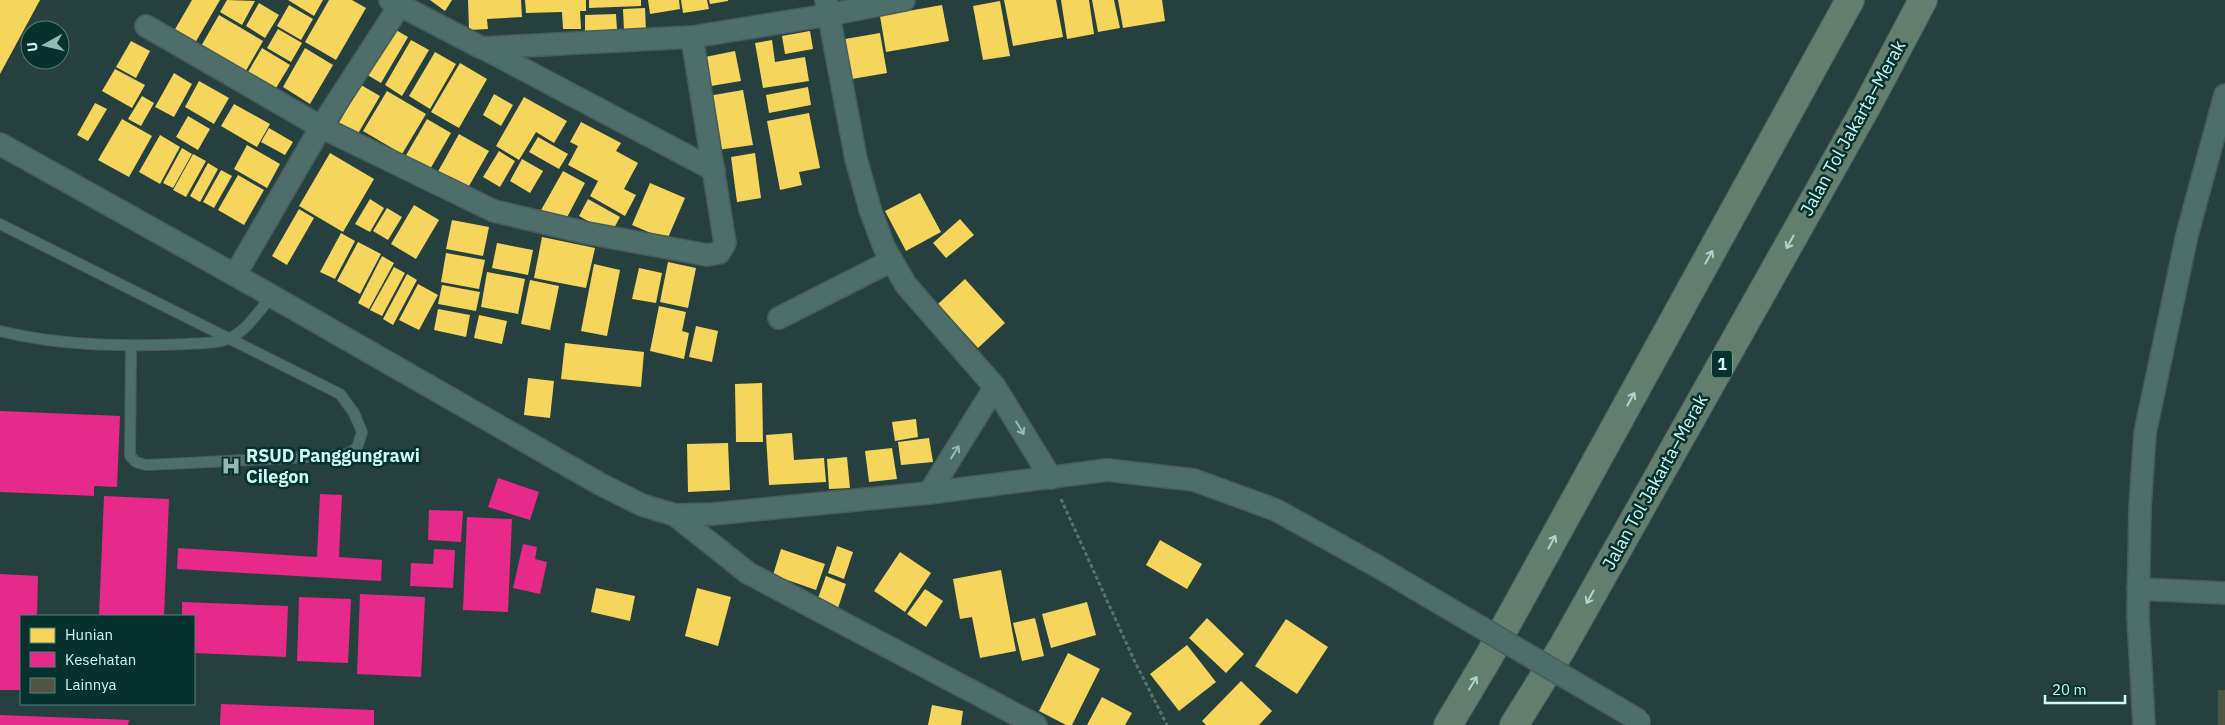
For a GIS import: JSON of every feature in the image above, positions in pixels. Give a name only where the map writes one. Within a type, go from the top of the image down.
[{"type":"highway","points":[[1448,725],[1488,658],[1850,0]]},
{"type":"highway","name":"Jalan Tol Jakarta–Merak","points":[[1514,725],[1562,648],[1868,104],[1923,0]]},
{"type":"street","points":[[482,48],[692,37],[827,8],[904,0]]},
{"type":"street","points":[[235,275],[395,3],[714,170]]},
{"type":"street","points":[[827,8],[856,158],[870,209],[884,247],[906,285],[995,387],[1051,478]]},
{"type":"street","points":[[146,26],[321,127],[494,211],[587,233],[707,255],[719,253],[725,243],[692,37]]},
{"type":"street","points":[[2144,725],[2138,589],[2140,508],[2145,433],[2187,235],[2225,95]]},
{"type":"street","points":[[0,144],[235,275],[600,484],[642,505],[675,515],[712,514],[929,493],[1107,470],[1194,480],[1276,510],[1375,565],[1644,723]]},
{"type":"street","points":[[779,318],[892,261]]},
{"type":"street","points":[[929,493],[995,387]]},
{"type":"street","points":[[675,515],[748,573],[1036,725]]},
{"type":"street","points":[[2138,589],[2225,593]]},
{"type":"lane","points":[[0,224],[232,338],[340,394],[354,413],[362,432],[357,448],[347,454],[330,456],[192,464],[146,465],[136,462],[130,456],[131,347]]},
{"type":"lane","points":[[0,331],[27,338],[131,347],[208,343],[232,338],[245,327],[272,296]]},
{"type":"path","points":[[1051,478],[1134,660],[1167,725]]},
{"type":"building: Hunian","points":[[0,0],[40,0],[29,20],[20,20],[20,37],[0,74]]},
{"type":"building: Hunian","points":[[192,0],[220,0],[195,43],[174,31]]},
{"type":"building: Hunian","points":[[227,0],[255,1],[242,25],[220,12]]},
{"type":"building: Hunian","points":[[288,0],[323,0],[314,16]]},
{"type":"building: Hunian","points":[[329,0],[352,0],[366,8],[336,60],[305,42]]},
{"type":"building: Hunian","points":[[430,0],[452,0],[445,11]]},
{"type":"building: Hunian","points":[[468,0],[521,0],[522,17],[487,19],[488,29],[469,30]]},
{"type":"building: Hunian","points":[[525,0],[586,0],[586,11],[580,11],[581,29],[563,29],[562,12],[526,13]]},
{"type":"building: Hunian","points":[[589,0],[641,0],[641,6],[589,8]]},
{"type":"building: Hunian","points":[[648,0],[679,0],[680,9],[650,14]]},
{"type":"building: Hunian","points":[[681,0],[707,0],[709,9],[683,13]]},
{"type":"building: Hunian","points":[[709,0],[728,0],[728,1],[710,4]]},
{"type":"building: Hunian","points":[[1004,0],[1056,0],[1063,37],[1013,46]]},
{"type":"building: Hunian","points":[[1061,0],[1089,0],[1094,34],[1067,39]]},
{"type":"building: Hunian","points":[[1092,0],[1114,0],[1120,28],[1098,32]]},
{"type":"building: Hunian","points":[[1118,0],[1162,0],[1165,21],[1123,28]]},
{"type":"building: Hunian","points":[[1000,1],[1010,56],[983,60],[973,6]]},
{"type":"building: Hunian","points":[[259,3],[279,15],[265,38],[246,26]]},
{"type":"building: Hunian","points":[[289,5],[313,19],[301,40],[277,26]]},
{"type":"building: Hunian","points":[[942,5],[949,41],[886,52],[880,16]]},
{"type":"building: Hunian","points":[[645,8],[646,31],[624,31],[623,9]]},
{"type":"building: Hunian","points":[[616,14],[617,30],[585,32],[585,15]]},
{"type":"building: Hunian","points":[[219,15],[263,41],[244,74],[200,48]]},
{"type":"building: Hunian","points":[[391,27],[408,37],[381,83],[364,73]]},
{"type":"building: Hunian","points":[[278,29],[302,43],[291,62],[267,48]]},
{"type":"building: Hunian","points":[[810,31],[813,49],[785,54],[782,36]]},
{"type":"building: Hunian","points":[[880,33],[887,73],[846,80],[839,40]]},
{"type":"building: Hunian","points":[[411,40],[429,50],[402,96],[385,85]]},
{"type":"building: Hunian","points":[[772,40],[775,62],[805,57],[809,81],[763,88],[755,43]]},
{"type":"building: Hunian","points":[[131,41],[150,51],[136,78],[116,67]]},
{"type":"building: Hunian","points":[[262,48],[290,65],[276,88],[248,72]]},
{"type":"building: Hunian","points":[[305,48],[333,65],[310,104],[283,87]]},
{"type":"building: Hunian","points":[[735,51],[741,81],[705,87],[700,58]]},
{"type":"building: Hunian","points":[[435,52],[456,64],[430,109],[409,96]]},
{"type":"building: Hunian","points":[[460,63],[487,79],[459,128],[431,112]]},
{"type":"building: Hunian","points":[[115,69],[145,85],[132,108],[102,91]]},
{"type":"building: Hunian","points":[[174,73],[192,84],[174,117],[155,107]]},
{"type":"building: Hunian","points":[[199,81],[229,98],[214,124],[185,107]]},
{"type":"building: Hunian","points":[[361,85],[380,96],[356,137],[337,126]]},
{"type":"building: Hunian","points":[[808,87],[811,105],[769,113],[766,95]]},
{"type":"building: Hunian","points":[[743,90],[753,145],[717,150],[708,96]]},
{"type":"building: Hunian","points":[[387,91],[426,114],[402,154],[363,131]]},
{"type":"building: Hunian","points":[[494,94],[513,105],[501,126],[483,115]]},
{"type":"building: Hunian","points":[[142,96],[154,103],[141,126],[128,119]]},
{"type":"building: Hunian","points":[[524,97],[567,121],[554,143],[536,132],[519,160],[496,146]]},
{"type":"building: Hunian","points":[[95,103],[107,109],[88,141],[77,135]]},
{"type":"building: Hunian","points":[[234,104],[270,124],[257,147],[221,126]]},
{"type":"building: Hunian","points":[[809,113],[820,168],[799,172],[802,185],[780,190],[767,121]]},
{"type":"building: Hunian","points":[[188,116],[210,129],[198,150],[176,137]]},
{"type":"building: Hunian","points":[[122,119],[152,136],[129,177],[98,160]]},
{"type":"building: Hunian","points":[[427,119],[451,133],[429,171],[405,157]]},
{"type":"building: Hunian","points":[[581,122],[621,143],[616,151],[638,163],[624,189],[636,195],[625,216],[590,196],[598,181],[568,165],[578,146],[570,142]]},
{"type":"building: Hunian","points":[[269,128],[293,142],[285,155],[261,142]]},
{"type":"building: Hunian","points":[[459,134],[489,151],[465,193],[436,175]]},
{"type":"building: Hunian","points":[[160,135],[180,147],[160,184],[139,172]]},
{"type":"building: Hunian","points":[[538,137],[568,154],[559,169],[529,152]]},
{"type":"building: Hunian","points":[[247,145],[280,164],[267,188],[234,169]]},
{"type":"building: Hunian","points":[[182,148],[192,154],[173,188],[163,183]]},
{"type":"building: Hunian","points":[[499,151],[515,161],[500,187],[483,177]]},
{"type":"building: Hunian","points":[[330,153],[374,179],[343,232],[299,206]]},
{"type":"building: Hunian","points":[[755,153],[761,198],[737,202],[731,157]]},
{"type":"building: Hunian","points":[[193,154],[206,161],[186,197],[173,190]]},
{"type":"building: Hunian","points":[[522,159],[543,171],[530,193],[510,181]]},
{"type":"building: Hunian","points":[[208,163],[218,169],[200,202],[190,196]]},
{"type":"building: Hunian","points":[[221,170],[232,176],[214,208],[203,202]]},
{"type":"building: Hunian","points":[[563,171],[585,183],[563,225],[540,212]]},
{"type":"building: Hunian","points":[[238,175],[264,190],[244,225],[218,210]]},
{"type":"building: Hunian","points":[[650,183],[685,198],[667,240],[632,225]]},
{"type":"building: Hunian","points":[[920,193],[941,232],[906,251],[885,211]]},
{"type":"building: Hunian","points":[[370,199],[384,208],[370,232],[355,224]]},
{"type":"building: Hunian","points":[[588,199],[620,217],[611,234],[579,216]]},
{"type":"building: Hunian","points":[[414,205],[439,220],[416,259],[391,244]]},
{"type":"building: Hunian","points":[[387,208],[402,217],[388,240],[373,231]]},
{"type":"building: Hunian","points":[[299,209],[314,218],[287,265],[272,256]]},
{"type":"building: Hunian","points":[[960,219],[974,235],[946,258],[933,243]]},
{"type":"building: Hunian","points":[[452,220],[489,227],[483,256],[446,249]]},
{"type":"building: Hunian","points":[[341,233],[355,241],[335,279],[320,272]]},
{"type":"building: Hunian","points":[[542,237],[595,248],[586,288],[534,278]]},
{"type":"building: Hunian","points":[[358,242],[381,254],[360,294],[337,281]]},
{"type":"building: Hunian","points":[[497,243],[533,250],[528,275],[492,268]]},
{"type":"building: Hunian","points":[[446,253],[485,260],[479,289],[441,282]]},
{"type":"building: Hunian","points":[[382,256],[394,263],[369,309],[358,303]]},
{"type":"building: Hunian","points":[[668,262],[696,268],[688,308],[660,302]]},
{"type":"building: Hunian","points":[[594,264],[620,270],[607,336],[581,331]]},
{"type":"building: Hunian","points":[[394,267],[405,273],[382,316],[370,310]]},
{"type":"building: Hunian","points":[[639,268],[662,273],[656,303],[632,299]]},
{"type":"building: Hunian","points":[[487,272],[525,279],[518,314],[481,307]]},
{"type":"building: Hunian","points":[[407,274],[417,280],[393,325],[383,319]]},
{"type":"building: Hunian","points":[[965,279],[1005,323],[978,348],[938,304]]},
{"type":"building: Hunian","points":[[530,280],[559,286],[550,330],[521,324]]},
{"type":"building: Hunian","points":[[418,284],[438,295],[419,330],[399,320]]},
{"type":"building: Hunian","points":[[442,285],[480,292],[476,311],[438,304]]},
{"type":"building: Hunian","points":[[659,306],[686,312],[682,331],[689,333],[684,359],[650,351]]},
{"type":"building: Hunian","points":[[438,309],[470,315],[466,337],[434,330]]},
{"type":"building: Hunian","points":[[479,315],[507,321],[502,344],[474,338]]},
{"type":"building: Hunian","points":[[696,326],[718,331],[712,362],[689,357]]},
{"type":"building: Hunian","points":[[565,343],[644,352],[641,387],[561,379]]},
{"type":"building: Hunian","points":[[528,378],[554,381],[550,418],[524,415]]},
{"type":"building: Hunian","points":[[762,383],[763,442],[736,442],[735,384]]},
{"type":"building: Hunian","points":[[916,419],[918,437],[895,441],[892,422]]},
{"type":"building: Hunian","points":[[792,433],[794,460],[824,458],[826,482],[769,485],[766,435]]},
{"type":"building: Hunian","points":[[929,438],[933,462],[901,465],[898,442]]},
{"type":"building: Hunian","points":[[728,443],[730,490],[688,492],[687,444]]},
{"type":"building: Hunian","points":[[892,448],[897,479],[869,482],[865,451]]},
{"type":"building: Hunian","points":[[847,457],[850,488],[829,489],[827,459]]},
{"type":"building: Hunian","points":[[1160,540],[1202,564],[1187,589],[1146,565]]},
{"type":"building: Hunian","points":[[837,546],[853,552],[844,579],[828,573]]},
{"type":"building: Hunian","points":[[781,549],[825,564],[816,590],[773,575]]},
{"type":"building: Hunian","points":[[900,552],[931,573],[905,612],[874,591]]},
{"type":"building: Hunian","points":[[1001,570],[1016,651],[980,658],[972,617],[960,619],[953,579]]},
{"type":"building: Hunian","points":[[826,576],[846,584],[838,608],[817,601]]},
{"type":"building: Hunian","points":[[596,588],[635,596],[630,621],[591,612]]},
{"type":"building: Hunian","points":[[697,588],[731,597],[718,646],[685,636]]},
{"type":"building: Hunian","points":[[925,589],[943,601],[926,627],[907,614]]},
{"type":"building: Hunian","points":[[1087,602],[1096,635],[1051,648],[1042,614]]},
{"type":"building: Hunian","points":[[1035,618],[1044,656],[1022,661],[1013,623]]},
{"type":"building: Hunian","points":[[1207,618],[1244,654],[1226,673],[1189,638]]},
{"type":"building: Hunian","points":[[1286,619],[1328,647],[1297,694],[1255,666]]},
{"type":"building: Hunian","points":[[1187,645],[1216,682],[1179,711],[1150,674]]},
{"type":"building: Hunian","points":[[1068,653],[1100,669],[1072,725],[1066,725],[1039,711]]},
{"type":"building: Hunian","points":[[1241,681],[1272,711],[1259,725],[1206,725],[1202,721]]},
{"type":"building: Hunian","points":[[1102,697],[1132,713],[1125,725],[1087,725]]},
{"type":"building: Hunian","points":[[932,705],[963,711],[961,725],[928,725]]},
{"type":"building: Kesehatan","points":[[0,411],[120,416],[117,487],[94,486],[94,496],[0,492]]},
{"type":"building: Kesehatan","points":[[498,478],[539,492],[530,520],[488,507]]},
{"type":"building: Kesehatan","points":[[320,494],[342,495],[339,557],[382,560],[381,581],[177,569],[178,548],[317,557]]},
{"type":"building: Kesehatan","points":[[104,496],[169,499],[164,615],[99,615]]},
{"type":"building: Kesehatan","points":[[429,510],[463,511],[461,542],[428,540]]},
{"type":"building: Kesehatan","points":[[467,517],[512,519],[508,612],[463,610]]},
{"type":"building: Kesehatan","points":[[523,544],[537,547],[535,559],[547,562],[540,594],[513,588]]},
{"type":"building: Kesehatan","points":[[434,549],[455,550],[453,588],[410,586],[411,563],[433,564]]},
{"type":"building: Kesehatan","points":[[0,574],[38,576],[37,615],[20,615],[20,690],[0,690]]},
{"type":"building: Kesehatan","points":[[360,594],[425,597],[421,677],[357,674]]},
{"type":"building: Kesehatan","points":[[299,597],[351,599],[348,663],[297,661]]},
{"type":"building: Kesehatan","points":[[182,602],[288,606],[286,657],[195,653],[195,615],[182,615]]},
{"type":"building: Kesehatan","points":[[221,704],[374,710],[374,725],[220,725]]},
{"type":"building: Kesehatan","points":[[0,715],[129,720],[128,725],[0,725]]},
{"type":"building: Lainnya","points":[[2218,690],[2225,690],[2225,725],[2218,725]]},
{"type":"place","name":"RSUD Panggungrawi Cilegon","points":[[231,466]]}]
